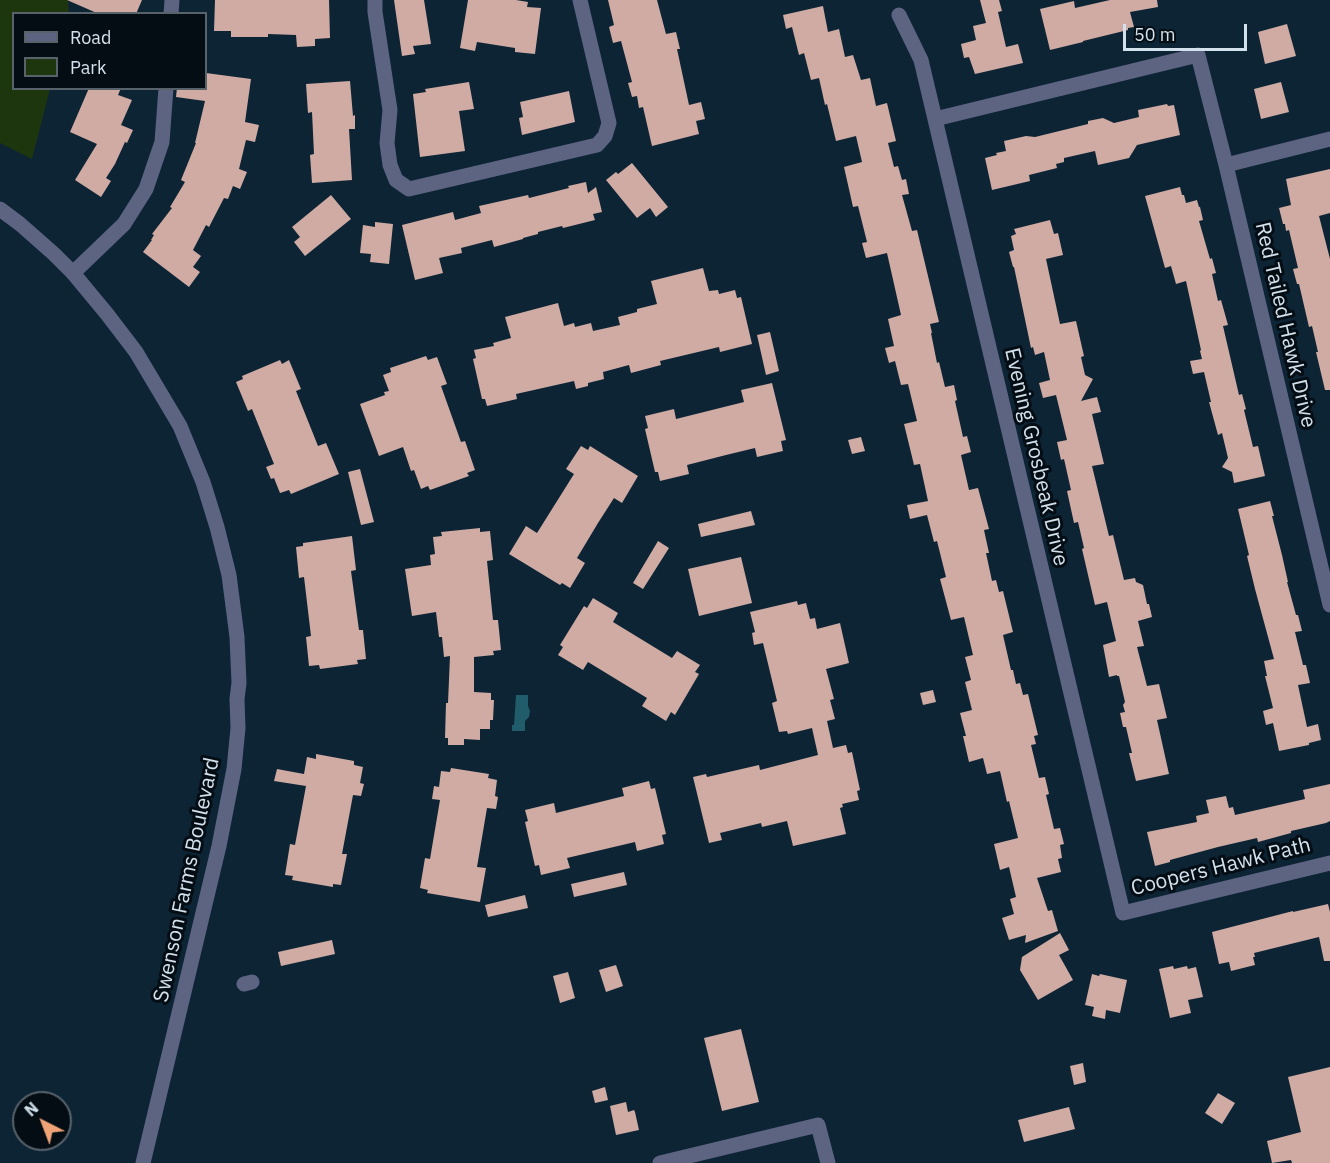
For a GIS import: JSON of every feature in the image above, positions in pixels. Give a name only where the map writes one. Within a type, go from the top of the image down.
[{"type":"street","points":[[375,0],[390,110],[387,143],[390,165],[396,180],[409,189],[597,145],[605,136],[609,123],[580,0]]},
{"type":"street","name":"Evening Grosbeak Drive","points":[[898,15],[921,60],[1123,913]]},
{"type":"street","name":"Red Tailed Hawk Drive","points":[[935,119],[1198,55],[1330,605]]},
{"type":"street","points":[[73,273],[124,224],[146,189],[162,142],[166,90]]},
{"type":"street","points":[[1226,165],[1330,140]]},
{"type":"street","name":"Swenson Farms Boulevard","points":[[0,209],[28,231],[73,273],[136,352],[180,426],[203,482],[229,575],[237,637],[238,728],[234,769],[219,846],[142,1163]]},
{"type":"street","name":"Coopers Hawk Path","points":[[1123,913],[1330,863]]},
{"type":"street","points":[[660,1163],[818,1125],[828,1163]]},
{"type":"green space","points":[[0,0],[68,0],[69,12],[12,12],[12,90],[50,90],[32,159],[0,143]]},
{"type":"shaded area","points":[[516,695],[528,695],[530,711],[525,721],[525,731],[512,731]]},
{"type":"building","points":[[67,0],[142,0],[137,12],[94,12]]},
{"type":"building","points":[[215,0],[329,0],[330,38],[315,39],[315,46],[297,47],[296,35],[268,34],[268,37],[231,37],[231,31],[214,31]]},
{"type":"building","points":[[394,0],[424,0],[431,44],[413,46],[415,54],[402,56]]},
{"type":"building","points":[[468,0],[516,0],[528,2],[527,7],[541,8],[535,54],[515,52],[515,48],[477,42],[475,51],[460,48]]},
{"type":"building","points":[[608,0],[657,0],[666,34],[676,32],[680,49],[677,49],[689,105],[701,102],[705,119],[696,121],[699,134],[652,146],[643,107],[639,108],[637,96],[632,97],[628,83],[632,82],[621,41],[613,43],[609,27],[614,25]]},
{"type":"building","points":[[980,0],[999,0],[1002,11],[998,12],[1006,47],[1018,44],[1023,63],[975,74],[969,57],[964,58],[961,44],[976,40],[973,26],[986,23]]},
{"type":"building","points":[[1110,0],[1157,0],[1158,7],[1130,12],[1134,27],[1128,30],[1050,50],[1040,9],[1074,1],[1075,8]]},
{"type":"building","points":[[823,6],[828,32],[839,29],[845,57],[853,55],[861,80],[870,78],[876,106],[887,103],[896,141],[888,143],[894,167],[898,166],[902,180],[906,179],[909,194],[902,195],[912,231],[917,230],[939,322],[930,324],[937,363],[939,362],[945,387],[954,385],[963,437],[967,436],[971,452],[961,455],[969,490],[978,488],[989,529],[984,530],[992,581],[996,580],[999,592],[1003,591],[1013,632],[1003,635],[1011,670],[1013,670],[1016,684],[1020,683],[1023,695],[1028,694],[1038,735],[1034,736],[1036,744],[1031,745],[1039,778],[1045,777],[1049,794],[1046,795],[1054,829],[1060,828],[1064,844],[1060,845],[1062,858],[1058,859],[1061,872],[1037,878],[1048,911],[1052,910],[1058,931],[1025,943],[1026,935],[1009,940],[1002,918],[1014,914],[1010,899],[1016,897],[1009,867],[1000,870],[994,844],[1018,838],[1009,801],[1007,802],[1000,771],[987,774],[983,758],[969,762],[963,736],[966,736],[960,713],[972,710],[965,682],[971,680],[965,657],[973,655],[964,617],[951,620],[940,579],[946,577],[937,541],[934,542],[927,515],[910,519],[907,505],[928,501],[920,464],[914,465],[904,424],[917,421],[908,384],[901,385],[895,361],[889,363],[885,348],[894,346],[888,319],[901,315],[887,253],[866,258],[862,243],[867,242],[858,206],[853,207],[844,167],[862,162],[856,136],[836,141],[819,78],[811,80],[804,53],[799,55],[792,27],[786,29],[783,15]]},
{"type":"building","points":[[1287,24],[1296,56],[1265,64],[1258,32]]},
{"type":"building","points":[[207,73],[251,79],[245,122],[259,125],[255,142],[246,140],[239,169],[247,172],[240,189],[233,186],[228,199],[224,198],[209,227],[206,225],[193,250],[201,256],[193,267],[200,272],[189,287],[143,252],[152,240],[154,235],[152,234],[172,208],[170,207],[185,182],[181,180],[196,143],[205,101],[176,97],[177,90],[207,90]]},
{"type":"building","points":[[350,81],[353,116],[355,115],[355,129],[349,129],[352,180],[312,183],[310,155],[314,154],[312,112],[308,113],[306,84]]},
{"type":"building","points":[[469,82],[474,109],[459,111],[465,151],[420,157],[413,94],[426,92],[425,89]]},
{"type":"building","points":[[1281,82],[1289,112],[1261,119],[1254,89]]},
{"type":"building","points":[[88,90],[120,90],[118,95],[132,100],[121,125],[133,130],[106,178],[111,181],[101,197],[75,180],[97,144],[70,132]]},
{"type":"building","points":[[569,91],[575,122],[522,135],[519,118],[523,117],[520,102]]},
{"type":"building","points":[[1167,104],[1168,106],[1174,105],[1180,135],[1137,145],[1129,158],[1098,165],[1095,151],[1064,158],[1064,162],[1056,164],[1057,168],[1029,175],[1030,181],[992,190],[985,158],[1006,151],[1004,141],[1026,136],[1035,137],[1103,118],[1114,123],[1139,117],[1138,110]]},
{"type":"building","points":[[632,163],[668,207],[656,217],[650,208],[637,218],[606,180]]},
{"type":"building","points":[[1330,169],[1330,213],[1319,216],[1330,259],[1330,390],[1325,390],[1312,326],[1309,327],[1293,269],[1298,268],[1289,230],[1286,231],[1279,208],[1291,205],[1286,179]]},
{"type":"building","points":[[586,182],[588,193],[596,187],[602,212],[593,214],[595,220],[538,232],[538,234],[494,247],[492,240],[461,248],[462,253],[439,258],[443,273],[415,280],[402,225],[453,212],[455,220],[481,213],[479,206],[528,195],[529,198]]},
{"type":"building","points":[[1180,187],[1186,203],[1197,200],[1200,207],[1203,220],[1199,221],[1216,273],[1212,274],[1218,301],[1221,300],[1228,325],[1223,326],[1239,395],[1242,394],[1253,447],[1258,446],[1265,476],[1234,483],[1232,472],[1222,467],[1228,458],[1222,433],[1218,435],[1204,372],[1193,374],[1190,361],[1202,359],[1186,281],[1176,284],[1171,266],[1165,268],[1145,196]]},
{"type":"building","points":[[331,195],[351,219],[305,256],[294,242],[300,237],[292,227]]},
{"type":"building","points":[[1050,220],[1054,234],[1058,233],[1063,255],[1046,259],[1060,324],[1076,321],[1084,356],[1081,357],[1085,375],[1093,379],[1081,401],[1097,397],[1101,412],[1092,414],[1104,464],[1092,466],[1109,536],[1113,535],[1124,580],[1135,578],[1136,582],[1143,585],[1152,617],[1138,621],[1144,646],[1137,647],[1147,686],[1159,684],[1167,718],[1157,720],[1169,774],[1136,781],[1126,727],[1123,727],[1120,713],[1125,712],[1123,705],[1125,702],[1119,676],[1109,677],[1103,645],[1116,641],[1107,602],[1095,605],[1078,522],[1074,523],[1067,491],[1071,490],[1064,459],[1061,460],[1057,442],[1067,440],[1056,395],[1043,398],[1039,383],[1050,380],[1044,352],[1035,355],[1033,347],[1031,348],[1009,252],[1014,250],[1011,236],[1016,234],[1014,229]]},
{"type":"building","points":[[375,222],[393,224],[389,264],[370,262],[371,254],[360,253],[363,225],[375,227]]},
{"type":"building","points":[[703,268],[709,291],[718,290],[719,294],[735,290],[737,298],[741,297],[752,344],[720,352],[719,347],[660,361],[661,365],[631,373],[629,365],[603,372],[604,379],[576,389],[574,381],[516,394],[517,399],[487,406],[485,399],[482,399],[473,359],[476,358],[474,350],[494,346],[493,343],[511,338],[505,317],[558,303],[564,326],[574,323],[575,327],[591,323],[593,331],[620,325],[618,317],[657,304],[651,281]]},
{"type":"building","points":[[770,332],[779,371],[766,375],[757,335]]},
{"type":"building","points":[[426,356],[428,360],[437,357],[447,384],[441,386],[461,442],[465,441],[475,470],[467,473],[469,476],[430,490],[428,486],[421,489],[414,470],[411,471],[403,447],[379,456],[360,404],[385,395],[384,392],[389,391],[383,375],[391,372],[390,368]]},
{"type":"building","points":[[280,360],[282,364],[289,360],[301,389],[296,391],[318,446],[326,443],[339,474],[291,494],[289,490],[280,493],[274,478],[271,479],[266,467],[274,464],[252,409],[248,411],[236,382],[243,379],[242,376]]},
{"type":"building","points":[[772,383],[786,440],[781,441],[783,451],[757,457],[755,448],[726,455],[687,465],[689,474],[660,481],[658,472],[655,472],[645,429],[648,428],[645,416],[674,409],[676,419],[744,402],[741,390]]},
{"type":"building","points":[[861,437],[865,451],[852,454],[848,440]]},
{"type":"building","points":[[581,446],[588,450],[590,446],[638,476],[622,503],[614,498],[598,523],[577,558],[585,563],[570,588],[562,583],[560,585],[509,554],[526,526],[537,533],[574,474],[566,469]]},
{"type":"building","points":[[360,469],[374,522],[361,525],[348,472]]},
{"type":"building","points":[[1270,501],[1287,582],[1302,631],[1295,632],[1310,683],[1298,685],[1307,727],[1318,724],[1321,740],[1279,751],[1273,723],[1266,725],[1263,711],[1273,708],[1265,676],[1267,676],[1264,661],[1274,659],[1247,556],[1249,555],[1238,509]]},
{"type":"building","points":[[751,511],[755,525],[701,537],[698,524]]},
{"type":"building","points":[[480,528],[480,532],[490,531],[493,560],[487,561],[493,620],[498,620],[501,650],[493,651],[494,655],[474,657],[474,692],[491,693],[491,700],[494,700],[493,720],[490,720],[490,729],[480,729],[480,740],[464,739],[464,745],[448,745],[448,738],[445,738],[450,656],[444,657],[436,612],[412,616],[405,569],[431,565],[430,555],[435,554],[433,537],[442,536],[441,532]]},
{"type":"building","points":[[352,536],[356,570],[351,571],[359,630],[363,630],[366,659],[357,660],[358,664],[320,669],[319,665],[309,666],[306,637],[311,636],[304,577],[299,578],[296,547],[303,546],[303,543]]},
{"type":"building","points":[[658,541],[669,548],[643,589],[633,583]]},
{"type":"building","points":[[741,557],[752,603],[699,616],[688,569]]},
{"type":"building","points":[[593,598],[618,613],[613,622],[672,658],[677,651],[700,665],[695,672],[699,674],[675,715],[671,712],[666,721],[642,706],[647,698],[588,662],[583,670],[558,655],[563,647],[560,645],[584,606],[587,608]]},
{"type":"building","points":[[797,601],[798,605],[806,603],[810,619],[815,618],[817,629],[840,623],[849,663],[826,669],[834,699],[830,700],[835,719],[827,721],[833,748],[846,745],[848,753],[852,752],[860,790],[857,791],[859,800],[842,804],[843,807],[840,808],[846,834],[793,846],[787,821],[762,827],[761,823],[720,833],[722,840],[709,843],[693,777],[706,774],[707,777],[759,765],[760,770],[818,755],[812,728],[788,734],[787,731],[779,732],[772,703],[777,701],[763,643],[754,645],[752,633],[755,632],[750,612]]},
{"type":"building","points":[[933,690],[936,702],[923,705],[920,693]]},
{"type":"building","points":[[316,754],[354,761],[354,765],[363,767],[360,783],[364,784],[361,796],[353,795],[342,854],[347,854],[341,885],[333,884],[333,887],[292,880],[293,876],[285,875],[290,844],[295,845],[306,786],[274,781],[277,769],[304,774],[307,757],[316,759]]},
{"type":"building","points":[[451,768],[489,774],[488,778],[497,780],[496,809],[487,808],[477,867],[486,868],[480,902],[427,893],[428,890],[420,888],[425,858],[430,859],[440,800],[432,799],[434,786],[439,787],[441,771],[450,772]]},
{"type":"building","points":[[649,781],[651,789],[655,788],[666,834],[662,835],[664,844],[637,851],[635,842],[567,858],[570,868],[541,875],[539,865],[535,866],[525,822],[528,821],[525,810],[554,803],[556,813],[624,796],[622,788]]},
{"type":"building","points":[[1330,784],[1330,821],[1326,823],[1258,842],[1257,838],[1218,847],[1155,866],[1147,832],[1197,822],[1196,816],[1209,813],[1206,800],[1226,796],[1229,808],[1233,807],[1235,815],[1305,799],[1303,790]]},
{"type":"building","points":[[624,872],[627,885],[574,897],[571,884]]},
{"type":"building","points":[[525,895],[528,908],[488,917],[485,905]]},
{"type":"building","points":[[1328,904],[1330,961],[1324,961],[1319,937],[1254,953],[1255,965],[1231,971],[1229,962],[1219,964],[1212,932]]},
{"type":"building","points":[[1060,933],[1069,950],[1059,955],[1073,980],[1038,1000],[1020,970],[1022,957]]},
{"type":"building","points":[[332,940],[335,954],[281,966],[278,952]]},
{"type":"building","points":[[616,965],[623,986],[606,992],[599,970]]},
{"type":"building","points":[[1173,966],[1174,969],[1187,966],[1188,969],[1196,967],[1203,997],[1188,1000],[1191,1013],[1170,1018],[1159,969]]},
{"type":"building","points":[[568,972],[575,998],[560,1003],[553,976]]},
{"type":"building","points":[[1092,974],[1127,980],[1120,1013],[1106,1010],[1105,1019],[1092,1016],[1094,1007],[1085,1005]]},
{"type":"building","points":[[741,1029],[759,1102],[722,1111],[704,1038]]},
{"type":"building","points":[[1083,1063],[1086,1082],[1074,1085],[1070,1066]]},
{"type":"building","points":[[1330,1067],[1330,1163],[1292,1163],[1291,1160],[1272,1163],[1267,1141],[1301,1132],[1288,1077]]},
{"type":"building","points":[[605,1087],[608,1100],[595,1103],[592,1091]]},
{"type":"building","points":[[1218,1093],[1235,1103],[1222,1124],[1205,1113]]},
{"type":"building","points":[[626,1102],[628,1112],[634,1110],[635,1112],[639,1130],[616,1135],[610,1106]]},
{"type":"building","points":[[1069,1107],[1075,1129],[1024,1142],[1018,1120]]}]
